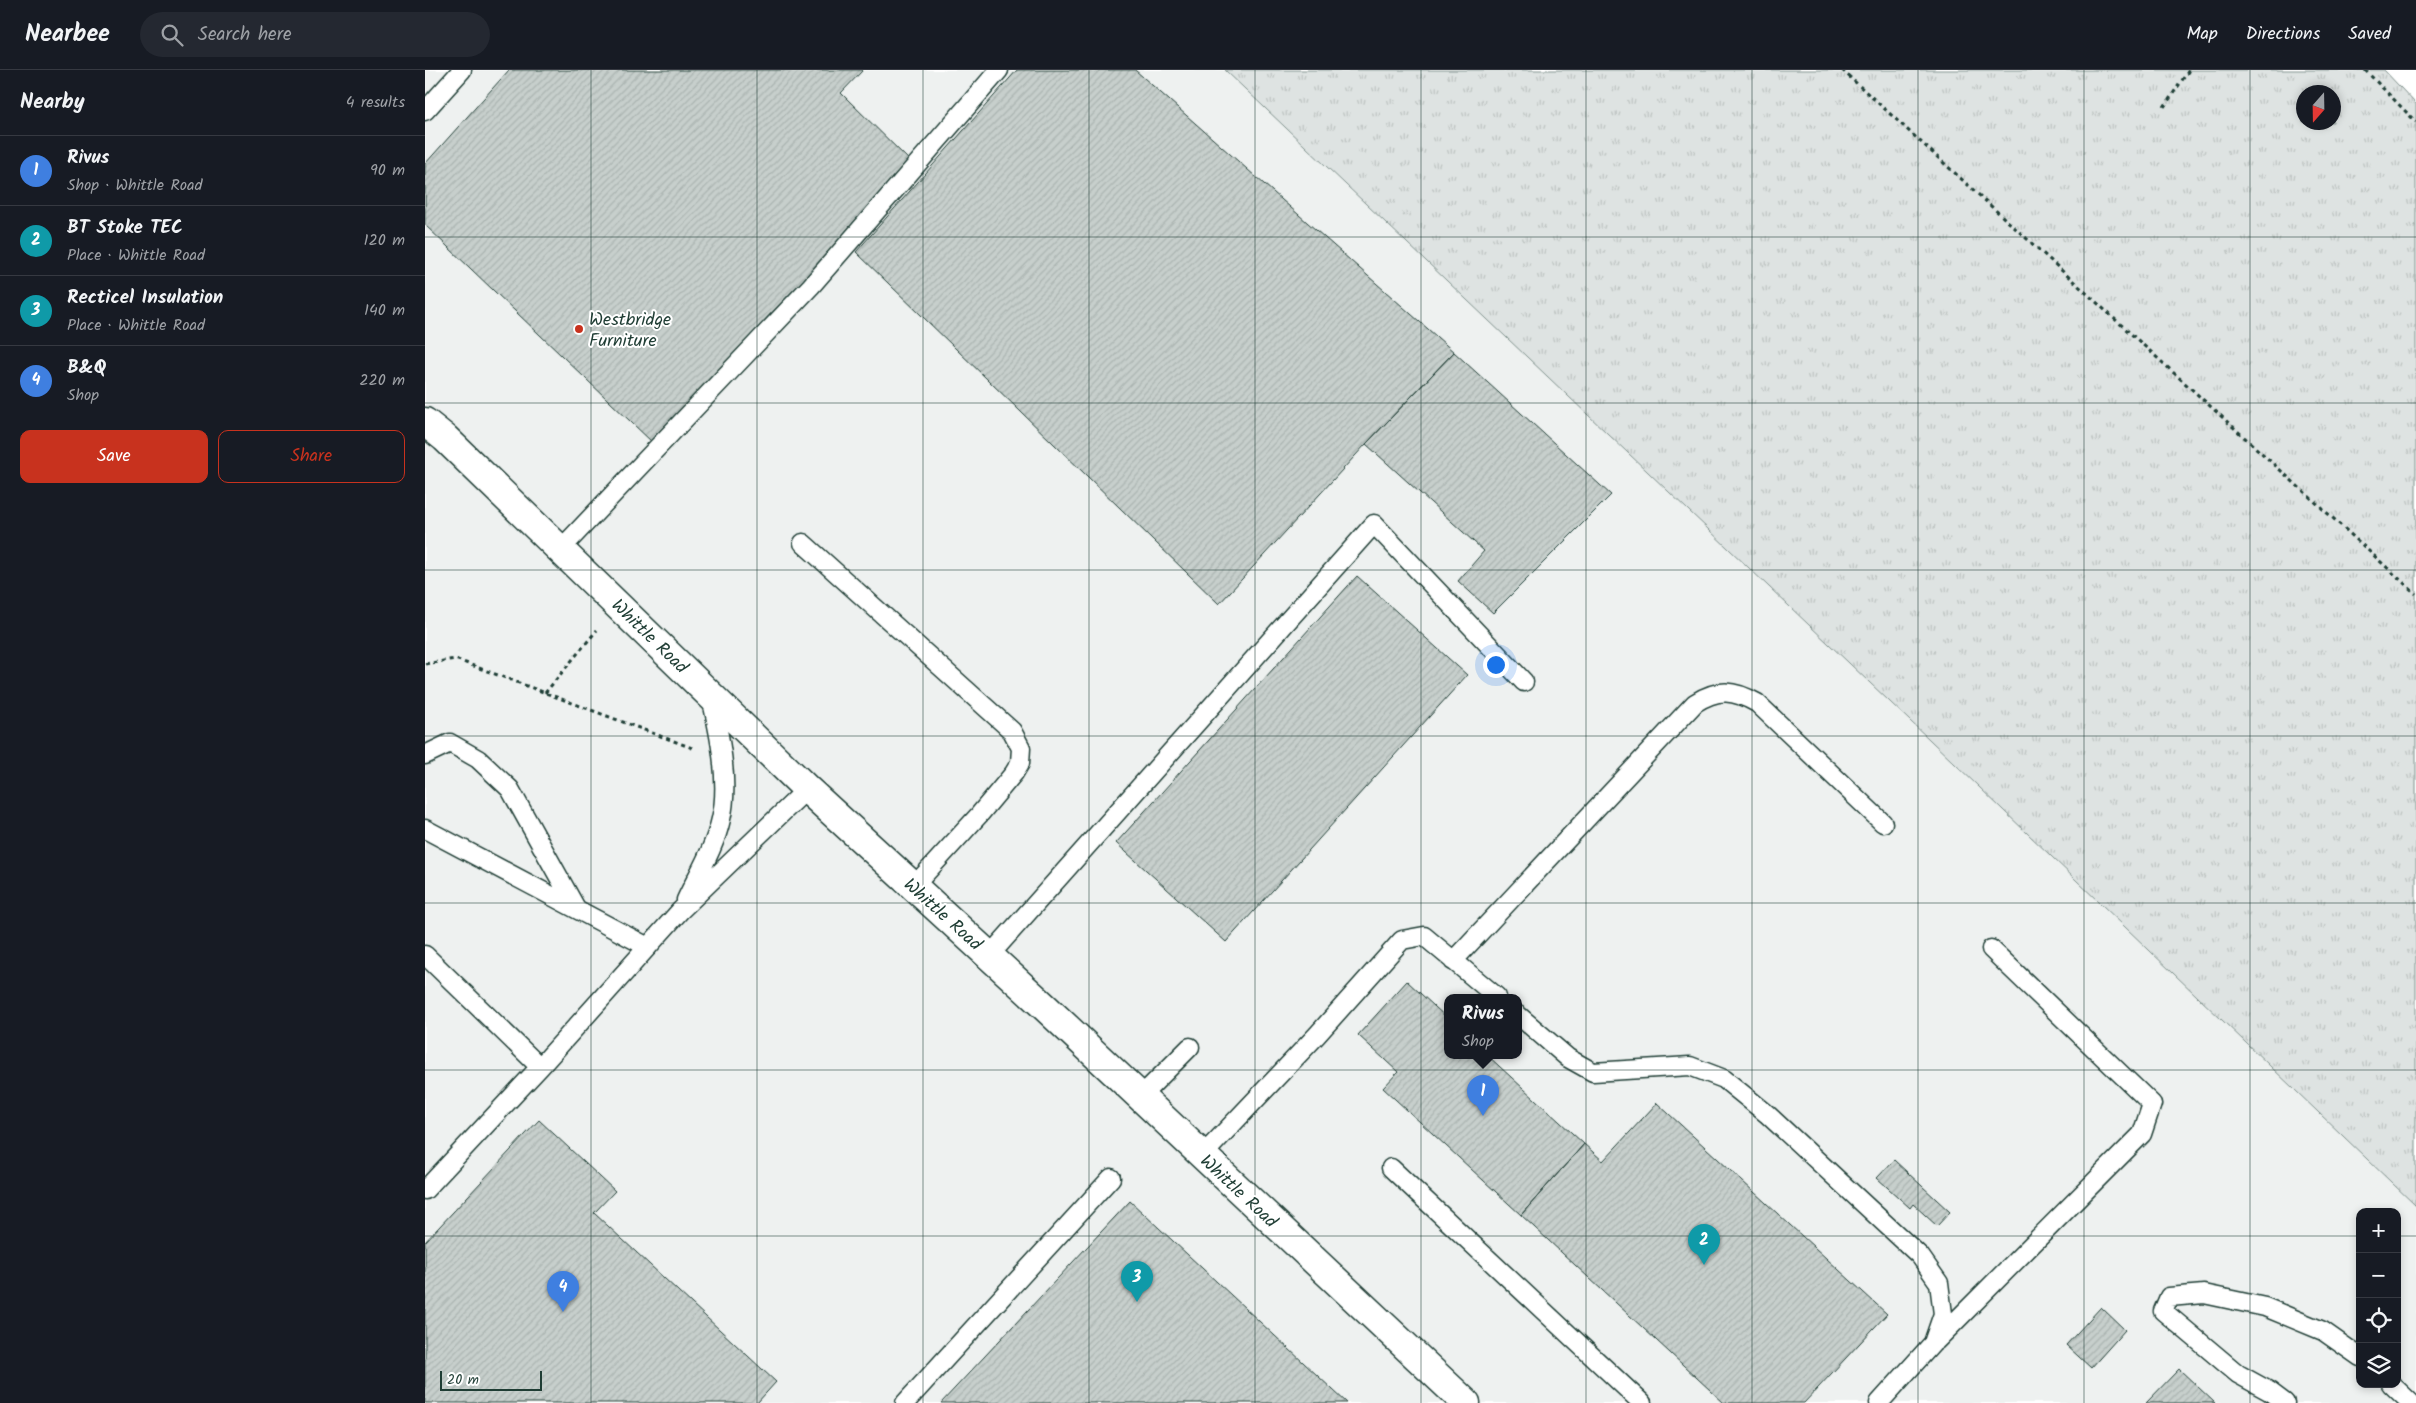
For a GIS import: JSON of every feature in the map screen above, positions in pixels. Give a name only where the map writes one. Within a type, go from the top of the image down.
[{"type":"street","name":"Whittle Road","points":[[425,422],[445,438],[561,549],[807,788],[1466,1403]]},
{"type":"lane","points":[[425,111],[462,70]]},
{"type":"lane","points":[[561,549],[811,286],[999,70]]},
{"type":"lane","points":[[989,956],[1374,524],[1524,682]]},
{"type":"lane","points":[[803,543],[1012,731],[1021,748],[1020,763],[1014,773],[979,815],[913,887]]},
{"type":"lane","points":[[1453,961],[1695,703],[1710,693],[1739,693],[1757,703],[1883,823]]},
{"type":"lane","points":[[680,911],[710,849],[721,818],[723,786],[721,759],[718,729],[711,694]]},
{"type":"lane","points":[[425,755],[450,743],[478,759],[510,789],[576,908]]},
{"type":"lane","points":[[425,1190],[540,1067],[680,911],[807,788]]},
{"type":"lane","points":[[425,829],[648,947]]},
{"type":"lane","points":[[1202,1156],[1317,1035],[1402,940],[1424,936],[1493,994]]},
{"type":"lane","points":[[1879,1403],[1933,1343],[2142,1134],[2151,1104],[1991,949]]},
{"type":"lane","points":[[425,954],[540,1067]]},
{"type":"lane","points":[[1522,1018],[1568,1058],[1593,1072],[1690,1066],[1724,1079],[1767,1114],[1920,1256],[1939,1283],[1943,1314],[1933,1343]]},
{"type":"lane","points":[[1140,1097],[1190,1047]]},
{"type":"lane","points":[[1391,1168],[1642,1403]]},
{"type":"lane","points":[[905,1403],[1111,1178]]},
{"type":"lane","points":[[2285,1403],[2269,1390],[2238,1374],[2163,1311],[2169,1297],[2204,1294],[2265,1307],[2323,1331],[2356,1354]]},
{"type":"lane","points":[[2395,1388],[2411,1403]]},
{"type":"path","points":[[1842,70],[2416,594]]},
{"type":"path","points":[[2163,107],[2189,70]]},
{"type":"path","points":[[2365,70],[2416,122]]},
{"type":"path","points":[[545,693],[618,605]]},
{"type":"path","points":[[425,664],[455,659],[721,759]]},
{"type":"shaded area","points":[[425,70],[1225,70],[1930,740],[2416,1206],[2416,1403],[425,1403]]},
{"type":"green space","points":[[1225,70],[2384,70],[2416,104],[2416,1206],[1930,740]]},
{"type":"building","points":[[509,70],[863,70],[841,93],[916,167],[654,444],[425,225],[425,164]]},
{"type":"building","points":[[1017,70],[1135,70],[1454,352],[1366,444],[1219,604],[856,252]]},
{"type":"building","points":[[1454,352],[1611,495],[1493,613],[1458,581],[1484,551],[1366,444]]},
{"type":"building","points":[[1357,576],[1467,675],[1226,942],[1116,843]]},
{"type":"building","points":[[1407,981],[1444,1015],[1444,1059],[1491,1059],[1584,1144],[1521,1215],[1383,1088],[1398,1072],[1358,1035]]},
{"type":"building","points":[[1657,1103],[1887,1314],[1804,1403],[1724,1403],[1521,1215],[1584,1144],[1603,1161]]},
{"type":"building","points":[[539,1120],[615,1191],[594,1213],[776,1382],[757,1403],[425,1403],[425,1242]]},
{"type":"building","points":[[1894,1160],[1950,1212],[1937,1226],[1913,1204],[1910,1208],[1877,1178]]},
{"type":"building","points":[[1130,1201],[1347,1403],[941,1403]]},
{"type":"building","points":[[2101,1307],[2125,1330],[2091,1368],[2066,1345]]},
{"type":"building","points":[[2179,1369],[2215,1403],[2146,1403]]},
{"type":"place","name":"Westbridge Furniture","points":[[579,329]]},
{"type":"place","name":"Rivus","points":[[1483,1116]]},
{"type":"place","name":"BT Stoke TEC","points":[[1704,1265]]},
{"type":"place","name":"Recticel Insulation","points":[[1137,1302]]},
{"type":"place","name":"B&Q","points":[[563,1312]]}]
